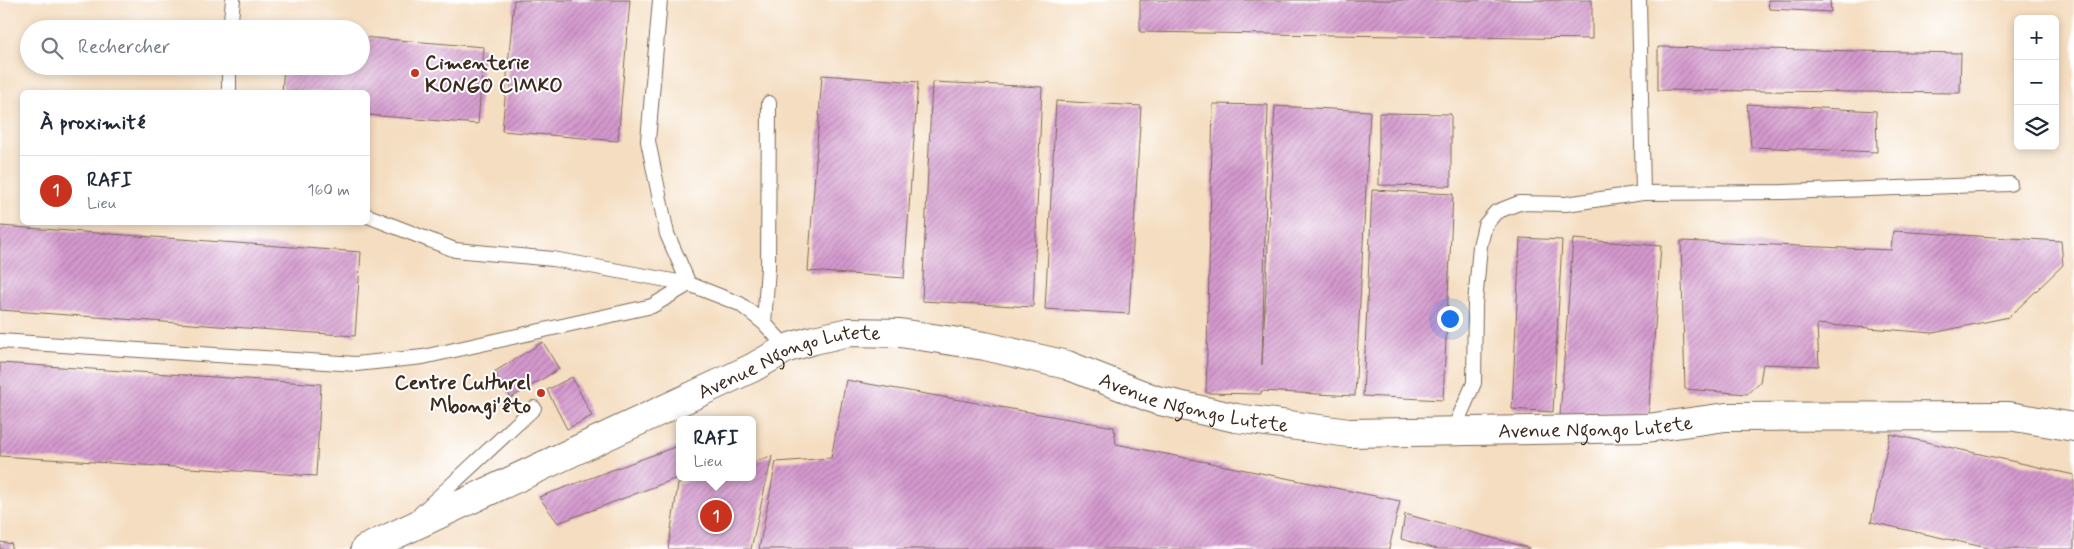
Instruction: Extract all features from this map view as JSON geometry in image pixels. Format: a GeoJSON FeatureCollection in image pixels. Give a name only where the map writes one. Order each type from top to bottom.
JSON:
{"type":"FeatureCollection","features":[{"type":"Feature","properties":{"kind":"street","name":"Avenue Ngongo Lutete"},"geometry":{"type":"LineString","coordinates":[[366,549],[752,368],[787,348],[849,332],[900,333],[985,346],[1067,365],[1156,400],[1236,418],[1349,433],[1647,428],[1726,417],[2008,416],[2074,427]]}},
{"type":"Feature","properties":{"kind":"lane"},"geometry":{"type":"LineString","coordinates":[[231,20],[233,0]]}},
{"type":"Feature","properties":{"kind":"lane"},"geometry":{"type":"LineString","coordinates":[[660,0],[648,141],[667,234],[689,284]]}},
{"type":"Feature","properties":{"kind":"lane"},"geometry":{"type":"LineString","coordinates":[[1638,0],[1643,193]]}},
{"type":"Feature","properties":{"kind":"lane"},"geometry":{"type":"LineString","coordinates":[[229,75],[229,90]]}},
{"type":"Feature","properties":{"kind":"lane"},"geometry":{"type":"LineString","coordinates":[[764,323],[768,268],[769,103]]}},
{"type":"Feature","properties":{"kind":"lane"},"geometry":{"type":"LineString","coordinates":[[1454,431],[1474,383],[1475,304],[1480,246],[1485,225],[1496,212],[1519,203],[1566,204],[1643,193],[1784,192],[2010,184]]}},
{"type":"Feature","properties":{"kind":"lane"},"geometry":{"type":"LineString","coordinates":[[370,217],[455,250],[553,259],[689,284],[740,304],[764,323],[787,348]]}},
{"type":"Feature","properties":{"kind":"lane"},"geometry":{"type":"LineString","coordinates":[[0,341],[356,364],[423,357],[652,306],[689,284]]}},
{"type":"Feature","properties":{"kind":"lane"},"geometry":{"type":"LineString","coordinates":[[397,535],[534,408]]}},
{"type":"Feature","properties":{"kind":"building"},"geometry":{"type":"Polygon","coordinates":[[[514,0],[630,0],[618,141],[502,131],[514,0]]]}},
{"type":"Feature","properties":{"kind":"building"},"geometry":{"type":"Polygon","coordinates":[[[1140,0],[1592,0],[1592,39],[1140,32],[1140,0]]]}},
{"type":"Feature","properties":{"kind":"building"},"geometry":{"type":"Polygon","coordinates":[[[1768,0],[1830,0],[1831,12],[1769,9],[1768,0]]]}},
{"type":"Feature","properties":{"kind":"building"},"geometry":{"type":"Polygon","coordinates":[[[370,38],[484,47],[478,124],[370,115],[370,90],[282,90],[283,75],[370,75],[370,38]]]}},
{"type":"Feature","properties":{"kind":"building"},"geometry":{"type":"Polygon","coordinates":[[[1658,47],[1961,53],[1960,93],[1658,90],[1658,47]]]}},
{"type":"Feature","properties":{"kind":"building"},"geometry":{"type":"Polygon","coordinates":[[[822,75],[918,82],[904,278],[808,271],[822,75]]]}},
{"type":"Feature","properties":{"kind":"building"},"geometry":{"type":"Polygon","coordinates":[[[932,82],[1042,87],[1033,307],[922,301],[932,82]]]}},
{"type":"Feature","properties":{"kind":"building"},"geometry":{"type":"Polygon","coordinates":[[[1056,101],[1141,106],[1129,314],[1045,309],[1056,101]]]}},
{"type":"Feature","properties":{"kind":"building"},"geometry":{"type":"Polygon","coordinates":[[[1213,104],[1268,105],[1262,365],[1275,106],[1370,111],[1355,396],[1261,391],[1261,394],[1206,393],[1213,104]]]}},
{"type":"Feature","properties":{"kind":"building"},"geometry":{"type":"Polygon","coordinates":[[[1747,104],[1876,111],[1877,152],[1751,147],[1747,104]]]}},
{"type":"Feature","properties":{"kind":"building"},"geometry":{"type":"Polygon","coordinates":[[[1379,113],[1451,114],[1451,186],[1379,185],[1379,113]]]}},
{"type":"Feature","properties":{"kind":"building"},"geometry":{"type":"Polygon","coordinates":[[[1372,190],[1453,194],[1443,400],[1363,396],[1372,190]]]}},
{"type":"Feature","properties":{"kind":"building"},"geometry":{"type":"Polygon","coordinates":[[[0,226],[361,252],[355,336],[0,310],[0,226]]]}},
{"type":"Feature","properties":{"kind":"building"},"geometry":{"type":"Polygon","coordinates":[[[1893,231],[2061,241],[2063,265],[2009,317],[1933,333],[1817,324],[1819,366],[1763,364],[1760,382],[1747,394],[1685,389],[1681,241],[1891,250],[1893,231]]]}},
{"type":"Feature","properties":{"kind":"building"},"geometry":{"type":"Polygon","coordinates":[[[1520,238],[1562,240],[1553,412],[1512,409],[1520,238]]]}},
{"type":"Feature","properties":{"kind":"building"},"geometry":{"type":"Polygon","coordinates":[[[1573,239],[1661,246],[1648,421],[1560,415],[1573,239]]]}},
{"type":"Feature","properties":{"kind":"building"},"geometry":{"type":"Polygon","coordinates":[[[543,342],[559,369],[511,398],[494,372],[543,342]]]}},
{"type":"Feature","properties":{"kind":"building"},"geometry":{"type":"Polygon","coordinates":[[[0,363],[321,384],[316,476],[0,456],[0,363]]]}},
{"type":"Feature","properties":{"kind":"building"},"geometry":{"type":"Polygon","coordinates":[[[572,377],[592,416],[567,429],[547,390],[572,377]]]}},
{"type":"Feature","properties":{"kind":"building"},"geometry":{"type":"Polygon","coordinates":[[[846,380],[1114,427],[1116,444],[1400,501],[1389,549],[759,549],[776,462],[831,458],[846,380]]]}},
{"type":"Feature","properties":{"kind":"building"},"geometry":{"type":"Polygon","coordinates":[[[1890,434],[2074,475],[2074,549],[1992,549],[1871,522],[1890,434]]]}},
{"type":"Feature","properties":{"kind":"building"},"geometry":{"type":"Polygon","coordinates":[[[676,446],[676,479],[558,523],[539,497],[676,446]]]}},
{"type":"Feature","properties":{"kind":"building"},"geometry":{"type":"Polygon","coordinates":[[[772,456],[751,549],[668,549],[678,484],[687,481],[756,481],[756,461],[772,456]]]}},
{"type":"Feature","properties":{"kind":"building"},"geometry":{"type":"Polygon","coordinates":[[[1405,514],[1529,549],[1437,549],[1401,539],[1405,514]]]}},
{"type":"Feature","properties":{"kind":"building"},"geometry":{"type":"Polygon","coordinates":[[[0,542],[12,544],[11,549],[0,549],[0,542]]]}},
{"type":"Feature","properties":{"kind":"place","name":"Cimenterie KONGO CIMKO"},"geometry":{"type":"Point","coordinates":[415,73]}},
{"type":"Feature","properties":{"kind":"place","name":"Centre Culturel Mbongi'êto"},"geometry":{"type":"Point","coordinates":[541,393]}},
{"type":"Feature","properties":{"kind":"place","name":"RAFI"},"geometry":{"type":"Point","coordinates":[716,516]}}]}
